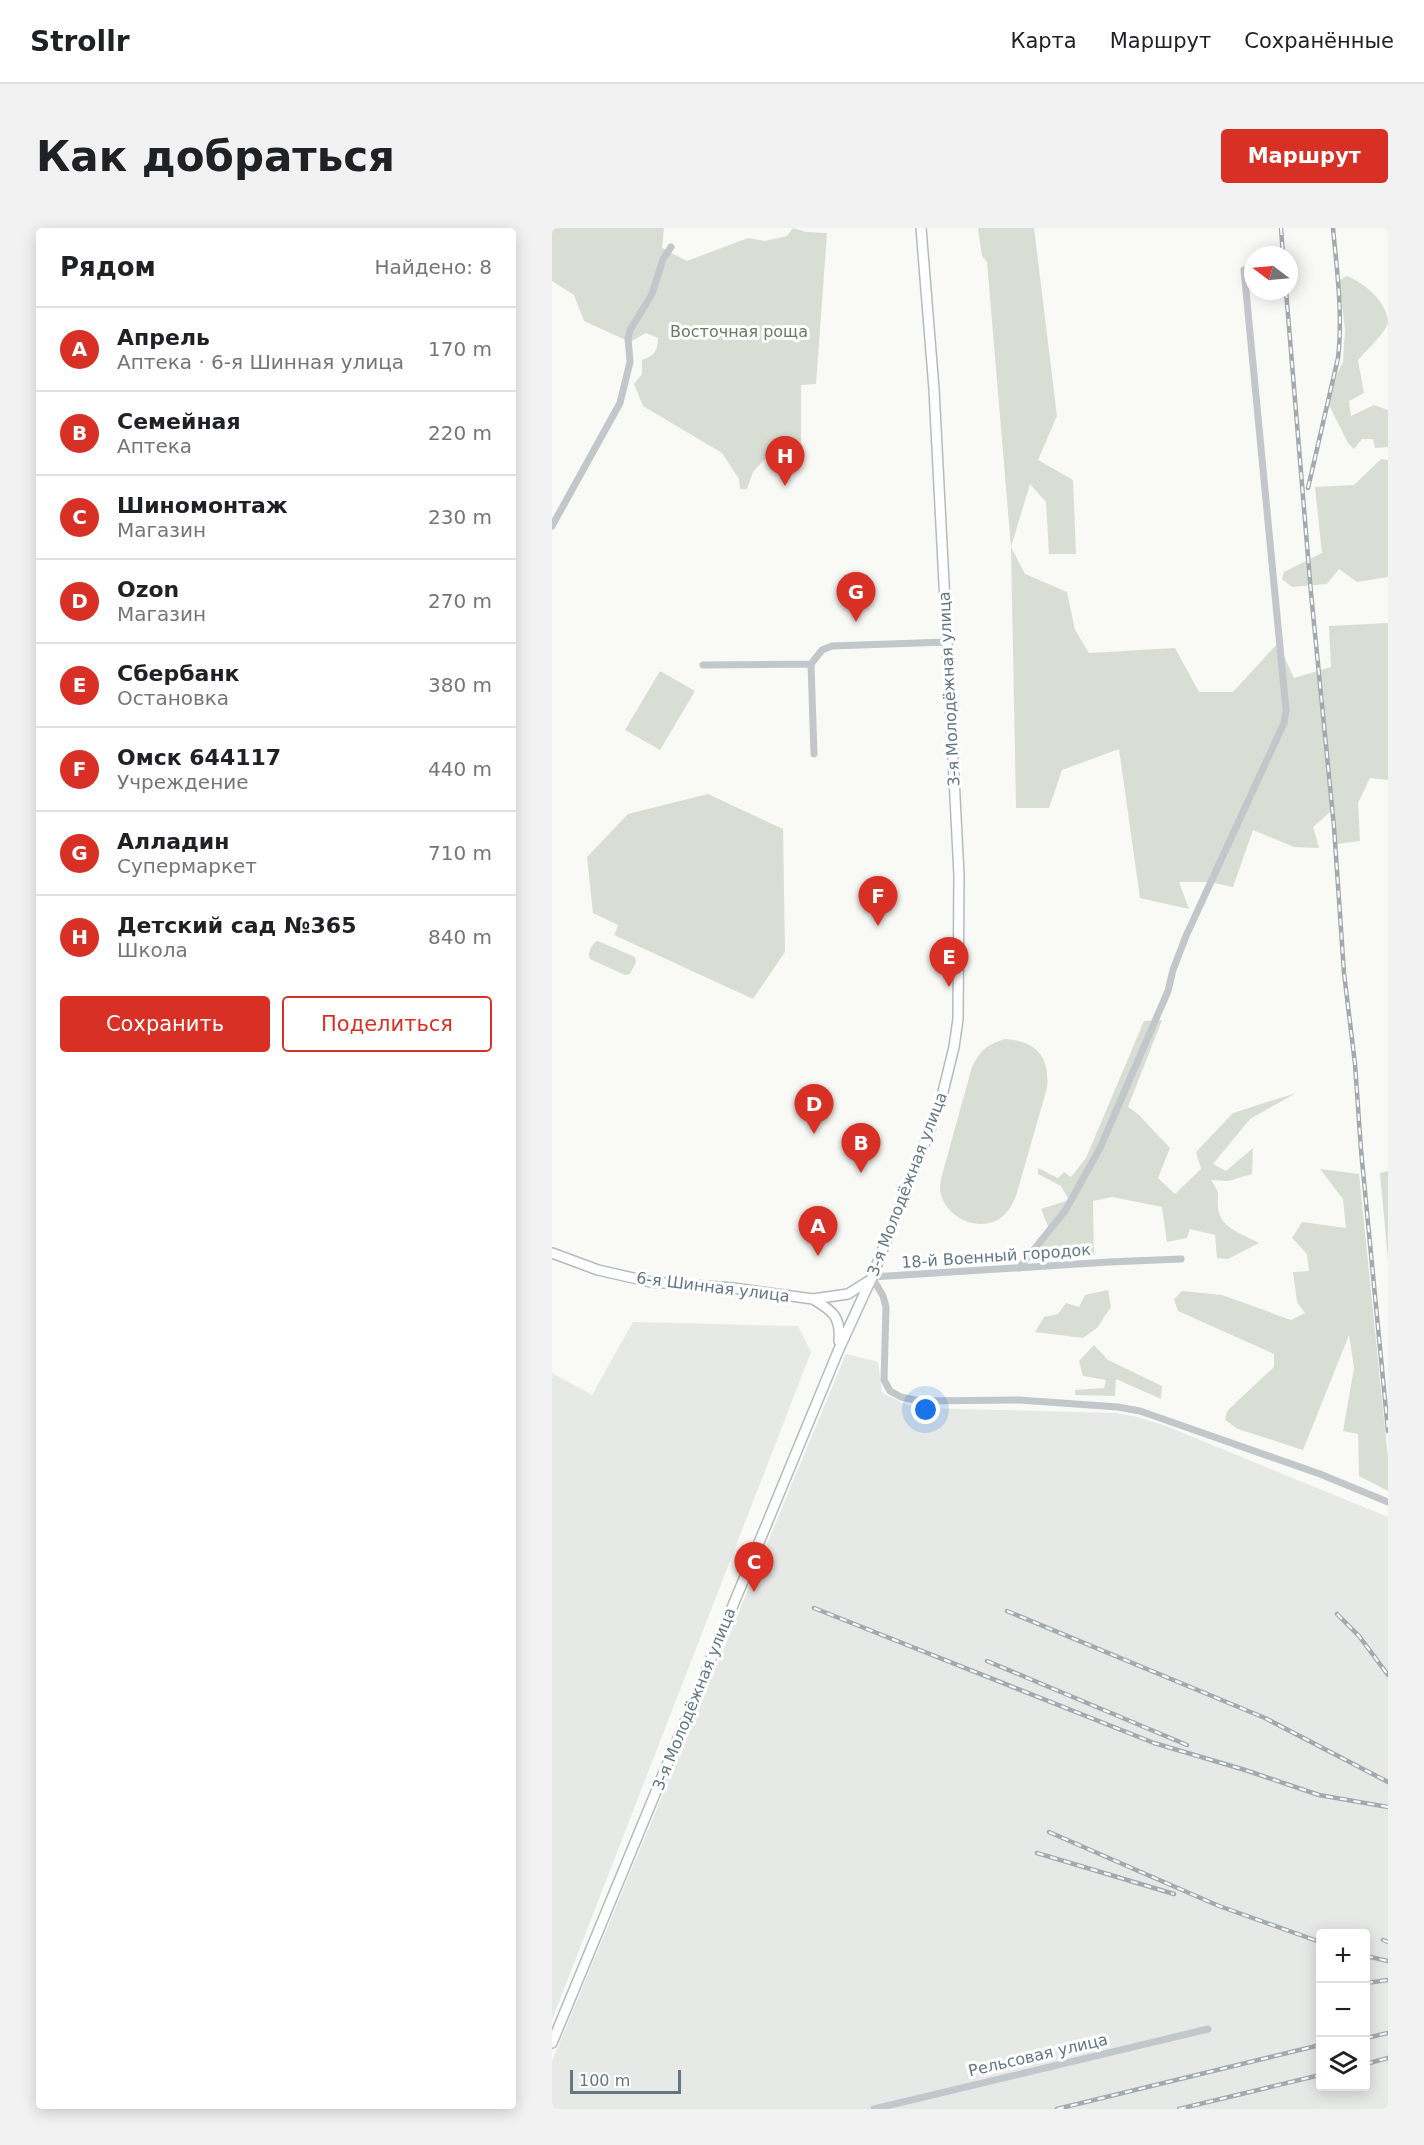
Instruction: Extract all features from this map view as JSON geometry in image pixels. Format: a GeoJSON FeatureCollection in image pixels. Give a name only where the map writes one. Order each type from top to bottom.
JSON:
{"type":"FeatureCollection","features":[{"type":"Feature","properties":{"kind":"main road","name":"3-я Молодёжная улица"},"geometry":{"type":"LineString","coordinates":[[552,2043],[839,1349],[872,1277],[940,1104],[954,1047],[958,1019],[959,875],[931,336],[921,228]]}},
{"type":"Feature","properties":{"kind":"main road","name":"6-я Шинная улица"},"geometry":{"type":"LineString","coordinates":[[552,1253],[598,1270],[651,1282],[733,1288],[813,1299],[848,1294],[872,1277]]}},
{"type":"Feature","properties":{"kind":"main road"},"geometry":{"type":"LineString","coordinates":[[813,1299],[835,1315],[840,1329],[839,1349]]}},
{"type":"Feature","properties":{"kind":"street"},"geometry":{"type":"LineString","coordinates":[[552,526],[620,403],[630,362],[628,338],[630,330],[651,294],[663,259],[671,247]]}},
{"type":"Feature","properties":{"kind":"street"},"geometry":{"type":"LineString","coordinates":[[1019,1268],[1065,1210],[1100,1148],[1168,991],[1186,936],[1284,723],[1286,710],[1247,300]]}},
{"type":"Feature","properties":{"kind":"street"},"geometry":{"type":"LineString","coordinates":[[814,754],[811,664],[822,650],[832,646],[947,642]]}},
{"type":"Feature","properties":{"kind":"street"},"geometry":{"type":"LineString","coordinates":[[703,665],[811,664]]}},
{"type":"Feature","properties":{"kind":"street","name":"18-й Военный городок"},"geometry":{"type":"LineString","coordinates":[[872,1277],[1109,1262],[1181,1260]]}},
{"type":"Feature","properties":{"kind":"street"},"geometry":{"type":"LineString","coordinates":[[872,1277],[883,1296],[886,1307],[884,1380],[890,1391],[901,1397],[919,1401],[1019,1400],[1118,1407],[1140,1411],[1320,1474],[1388,1502]]}},
{"type":"Feature","properties":{"kind":"street","name":"Рельсовая улица"},"geometry":{"type":"LineString","coordinates":[[874,2109],[1208,2029]]}},
{"type":"Feature","properties":{"kind":"shaded area"},"geometry":{"type":"Polygon","coordinates":[[[633,1322],[798,1326],[811,1352],[552,2020],[552,1373],[592,1395],[633,1322]]]}},
{"type":"Feature","properties":{"kind":"shaded area"},"geometry":{"type":"Polygon","coordinates":[[[846,1354],[878,1362],[882,1393],[907,1405],[925,1408],[1116,1413],[1137,1417],[1166,1426],[1388,1517],[1388,2109],[552,2109],[552,2061],[846,1354]]]}},
{"type":"Feature","properties":{"kind":"green space","name":"Восточная роща"},"geometry":{"type":"Polygon","coordinates":[[[552,228],[664,228],[662,248],[687,261],[748,238],[765,241],[787,236],[793,228],[806,232],[827,233],[816,384],[801,385],[801,449],[772,451],[753,472],[747,489],[740,489],[739,479],[722,453],[643,406],[634,384],[642,374],[642,360],[650,357],[654,352],[658,338],[646,333],[630,342],[584,321],[574,295],[552,281],[552,228]]]}},
{"type":"Feature","properties":{"kind":"green space"},"geometry":{"type":"Polygon","coordinates":[[[978,228],[1034,228],[1057,416],[1038,460],[1073,480],[1076,554],[1049,554],[1046,502],[1030,484],[1011,547],[987,262],[982,256],[978,228]]]}},
{"type":"Feature","properties":{"kind":"green space"},"geometry":{"type":"Polygon","coordinates":[[[1347,276],[1374,294],[1387,315],[1386,327],[1358,360],[1364,393],[1349,401],[1351,416],[1374,405],[1388,410],[1388,447],[1375,448],[1373,439],[1362,439],[1354,449],[1348,443],[1329,405],[1335,378],[1343,362],[1345,330],[1339,280],[1347,276]]]}},
{"type":"Feature","properties":{"kind":"green space"},"geometry":{"type":"Polygon","coordinates":[[[1381,459],[1388,460],[1388,577],[1357,582],[1339,569],[1327,584],[1292,587],[1282,579],[1284,572],[1322,553],[1315,487],[1354,485],[1381,459]]]}},
{"type":"Feature","properties":{"kind":"green space"},"geometry":{"type":"Polygon","coordinates":[[[1011,547],[1025,574],[1067,592],[1075,630],[1089,653],[1175,648],[1199,692],[1233,692],[1278,643],[1294,678],[1331,667],[1329,626],[1388,623],[1388,780],[1370,778],[1358,803],[1360,841],[1337,844],[1335,817],[1330,812],[1313,827],[1319,848],[1294,847],[1253,830],[1233,887],[1209,882],[1179,882],[1189,909],[1140,898],[1119,749],[1062,770],[1049,808],[1016,808],[1011,547]]]}},
{"type":"Feature","properties":{"kind":"green space"},"geometry":{"type":"Polygon","coordinates":[[[660,671],[695,691],[660,750],[625,730],[660,671]]]}},
{"type":"Feature","properties":{"kind":"green space"},"geometry":{"type":"Polygon","coordinates":[[[708,794],[783,829],[785,952],[753,999],[614,935],[618,925],[593,913],[587,857],[628,814],[708,794]]]}},
{"type":"Feature","properties":{"kind":"green space"},"geometry":{"type":"Polygon","coordinates":[[[598,941],[635,957],[636,962],[630,974],[625,975],[590,959],[591,948],[598,941]]]}},
{"type":"Feature","properties":{"kind":"green space"},"geometry":{"type":"Polygon","coordinates":[[[1162,1020],[1128,1107],[1138,1114],[1170,1148],[1158,1178],[1175,1194],[1201,1169],[1196,1152],[1233,1113],[1296,1093],[1250,1119],[1213,1164],[1226,1171],[1253,1148],[1252,1174],[1228,1181],[1211,1180],[1217,1191],[1219,1214],[1223,1220],[1233,1230],[1259,1243],[1228,1259],[1217,1258],[1215,1235],[1190,1229],[1187,1238],[1167,1242],[1162,1207],[1112,1197],[1093,1201],[1094,1255],[1064,1260],[1050,1246],[1044,1261],[1023,1255],[1050,1231],[1041,1209],[1069,1200],[1061,1186],[1038,1174],[1038,1168],[1058,1178],[1064,1172],[1071,1177],[1086,1158],[1144,1021],[1162,1020]]]}},
{"type":"Feature","properties":{"kind":"green space"},"geometry":{"type":"Polygon","coordinates":[[[1005,1039],[1025,1043],[1039,1053],[1046,1068],[1047,1088],[1016,1196],[1011,1206],[999,1219],[990,1223],[971,1223],[954,1214],[947,1207],[942,1199],[941,1180],[972,1067],[985,1048],[1005,1039]]]}},
{"type":"Feature","properties":{"kind":"green space"},"geometry":{"type":"Polygon","coordinates":[[[1320,1169],[1359,1174],[1388,1458],[1388,1491],[1359,1476],[1358,1434],[1343,1431],[1354,1368],[1349,1335],[1303,1450],[1238,1429],[1225,1420],[1227,1411],[1274,1367],[1274,1354],[1178,1311],[1174,1299],[1182,1291],[1222,1295],[1291,1320],[1305,1313],[1297,1302],[1293,1272],[1309,1271],[1307,1254],[1292,1238],[1302,1222],[1346,1228],[1343,1199],[1320,1169]]]}},
{"type":"Feature","properties":{"kind":"green space"},"geometry":{"type":"Polygon","coordinates":[[[1388,1171],[1388,1260],[1380,1173],[1388,1171]]]}},
{"type":"Feature","properties":{"kind":"green space"},"geometry":{"type":"Polygon","coordinates":[[[1108,1290],[1111,1307],[1097,1328],[1083,1338],[1035,1332],[1044,1317],[1058,1314],[1066,1303],[1079,1307],[1085,1295],[1108,1290]]]}},
{"type":"Feature","properties":{"kind":"green space"},"geometry":{"type":"Polygon","coordinates":[[[1094,1345],[1108,1360],[1162,1386],[1161,1399],[1116,1379],[1115,1396],[1075,1395],[1075,1390],[1104,1388],[1106,1380],[1083,1376],[1079,1361],[1094,1345]]]}},
{"type":"Feature","properties":{"kind":"railway"},"geometry":{"type":"LineString","coordinates":[[1281,228],[1282,246]]}},
{"type":"Feature","properties":{"kind":"railway"},"geometry":{"type":"LineString","coordinates":[[1308,488],[1338,358],[1340,309],[1333,228]]}},
{"type":"Feature","properties":{"kind":"railway"},"geometry":{"type":"LineString","coordinates":[[1287,300],[1311,593],[1334,827],[1344,973],[1355,1064],[1388,1431]]}},
{"type":"Feature","properties":{"kind":"railway"},"geometry":{"type":"LineString","coordinates":[[814,1608],[1154,1743],[1319,1795],[1388,1807]]}},
{"type":"Feature","properties":{"kind":"railway"},"geometry":{"type":"LineString","coordinates":[[1007,1611],[1265,1718],[1388,1782]]}},
{"type":"Feature","properties":{"kind":"railway"},"geometry":{"type":"LineString","coordinates":[[1337,1614],[1359,1636],[1388,1675]]}},
{"type":"Feature","properties":{"kind":"railway"},"geometry":{"type":"LineString","coordinates":[[987,1661],[1187,1745]]}},
{"type":"Feature","properties":{"kind":"railway"},"geometry":{"type":"LineString","coordinates":[[1049,1832],[1219,1906],[1316,1941]]}},
{"type":"Feature","properties":{"kind":"railway"},"geometry":{"type":"LineString","coordinates":[[1037,1853],[1174,1894]]}},
{"type":"Feature","properties":{"kind":"railway"},"geometry":{"type":"LineString","coordinates":[[1383,1940],[1388,1942]]}},
{"type":"Feature","properties":{"kind":"railway"},"geometry":{"type":"LineString","coordinates":[[1370,1957],[1388,1961]]}},
{"type":"Feature","properties":{"kind":"railway"},"geometry":{"type":"LineString","coordinates":[[1370,1982],[1388,1980]]}},
{"type":"Feature","properties":{"kind":"railway"},"geometry":{"type":"LineString","coordinates":[[1370,2037],[1388,2033]]}},
{"type":"Feature","properties":{"kind":"railway"},"geometry":{"type":"LineString","coordinates":[[1057,2109],[1316,2046]]}},
{"type":"Feature","properties":{"kind":"railway"},"geometry":{"type":"LineString","coordinates":[[1370,2063],[1388,2058]]}},
{"type":"Feature","properties":{"kind":"railway"},"geometry":{"type":"LineString","coordinates":[[1179,2109],[1316,2076]]}},
{"type":"Feature","properties":{"kind":"place","name":"Детский сад №365"},"geometry":{"type":"Point","coordinates":[785,486]}},
{"type":"Feature","properties":{"kind":"place","name":"Алладин"},"geometry":{"type":"Point","coordinates":[856,622]}},
{"type":"Feature","properties":{"kind":"place","name":"Омск 644117"},"geometry":{"type":"Point","coordinates":[878,926]}},
{"type":"Feature","properties":{"kind":"place","name":"Сбербанк"},"geometry":{"type":"Point","coordinates":[949,987]}},
{"type":"Feature","properties":{"kind":"place","name":"Ozon"},"geometry":{"type":"Point","coordinates":[814,1134]}},
{"type":"Feature","properties":{"kind":"place","name":"Семейная"},"geometry":{"type":"Point","coordinates":[861,1173]}},
{"type":"Feature","properties":{"kind":"place","name":"Апрель"},"geometry":{"type":"Point","coordinates":[818,1256]}},
{"type":"Feature","properties":{"kind":"place","name":"Шиномонтаж"},"geometry":{"type":"Point","coordinates":[754,1592]}}]}
